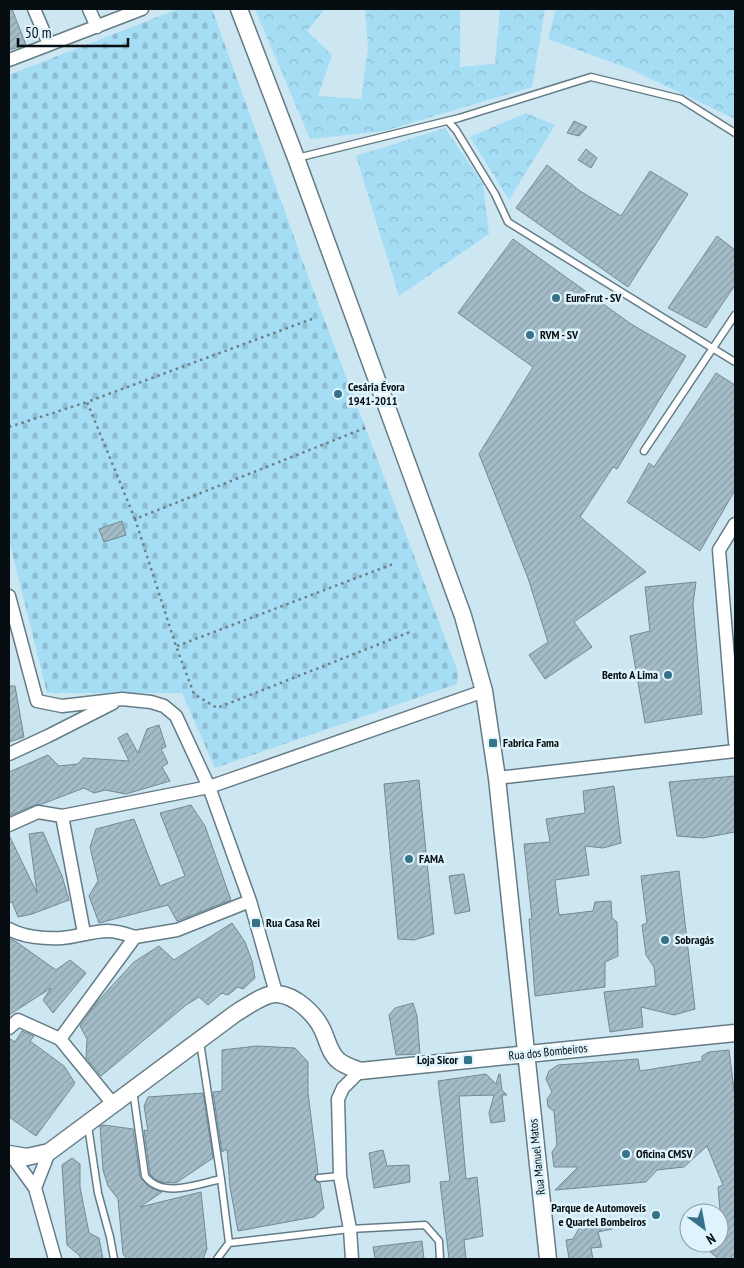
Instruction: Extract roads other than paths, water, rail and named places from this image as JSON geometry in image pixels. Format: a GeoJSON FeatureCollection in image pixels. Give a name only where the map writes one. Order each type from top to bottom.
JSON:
{"type":"FeatureCollection","features":[{"type":"Feature","properties":{"kind":"main road","name":"Rua Manuel Matos"},"geometry":{"type":"LineString","coordinates":[[239,9],[296,158],[463,616],[484,691],[498,778],[548,1259]]}},
{"type":"Feature","properties":{"kind":"main road"},"geometry":{"type":"LineString","coordinates":[[10,1154],[27,1157],[49,1152],[258,999],[276,994],[293,999],[309,1011],[323,1029],[332,1052],[340,1062],[360,1071]]}},
{"type":"Feature","properties":{"kind":"main road","name":"Rua dos Bombeiros"},"geometry":{"type":"LineString","coordinates":[[360,1071],[735,1033]]}},
{"type":"Feature","properties":{"kind":"street"},"geometry":{"type":"LineString","coordinates":[[34,9],[48,44]]}},
{"type":"Feature","properties":{"kind":"street"},"geometry":{"type":"LineString","coordinates":[[90,9],[97,27]]}},
{"type":"Feature","properties":{"kind":"street"},"geometry":{"type":"LineString","coordinates":[[9,60],[142,9]]}},
{"type":"Feature","properties":{"kind":"street"},"geometry":{"type":"LineString","coordinates":[[735,524],[719,550],[735,742]]}},
{"type":"Feature","properties":{"kind":"street"},"geometry":{"type":"LineString","coordinates":[[9,596],[37,701],[62,706],[122,699],[151,702],[164,706],[176,716],[209,787],[250,901],[276,994]]}},
{"type":"Feature","properties":{"kind":"street"},"geometry":{"type":"LineString","coordinates":[[9,825],[38,812],[62,816],[209,787],[484,691]]}},
{"type":"Feature","properties":{"kind":"street"},"geometry":{"type":"LineString","coordinates":[[9,754],[122,699]]}},
{"type":"Feature","properties":{"kind":"street"},"geometry":{"type":"LineString","coordinates":[[498,778],[735,750]]}},
{"type":"Feature","properties":{"kind":"street"},"geometry":{"type":"LineString","coordinates":[[62,816],[84,933]]}},
{"type":"Feature","properties":{"kind":"street"},"geometry":{"type":"LineString","coordinates":[[9,929],[18,934],[63,938],[110,930],[135,937],[177,930],[250,901]]}},
{"type":"Feature","properties":{"kind":"street"},"geometry":{"type":"LineString","coordinates":[[60,1039],[135,937]]}},
{"type":"Feature","properties":{"kind":"street"},"geometry":{"type":"LineString","coordinates":[[9,1028],[18,1020],[60,1039],[113,1104]]}},
{"type":"Feature","properties":{"kind":"street"},"geometry":{"type":"LineString","coordinates":[[352,1259],[350,1228],[340,1176],[338,1099],[343,1088],[360,1071]]}},
{"type":"Feature","properties":{"kind":"street"},"geometry":{"type":"LineString","coordinates":[[35,1188],[49,1152]]}},
{"type":"Feature","properties":{"kind":"street"},"geometry":{"type":"LineString","coordinates":[[10,1154],[35,1188],[54,1259]]}},
{"type":"Feature","properties":{"kind":"lane"},"geometry":{"type":"LineString","coordinates":[[296,158],[448,121],[591,77],[681,99],[735,133]]}},
{"type":"Feature","properties":{"kind":"lane"},"geometry":{"type":"LineString","coordinates":[[448,121],[456,130],[495,194],[508,222],[735,362]]}},
{"type":"Feature","properties":{"kind":"lane"},"geometry":{"type":"LineString","coordinates":[[644,451],[735,315]]}},
{"type":"Feature","properties":{"kind":"lane"},"geometry":{"type":"LineString","coordinates":[[200,1041],[221,1179],[226,1187],[229,1243],[217,1259]]}},
{"type":"Feature","properties":{"kind":"lane"},"geometry":{"type":"LineString","coordinates":[[133,1089],[144,1176],[150,1183],[174,1189],[221,1179]]}},
{"type":"Feature","properties":{"kind":"lane"},"geometry":{"type":"LineString","coordinates":[[87,1124],[98,1193],[114,1259]]}},
{"type":"Feature","properties":{"kind":"lane"},"geometry":{"type":"LineString","coordinates":[[319,1178],[340,1176]]}},
{"type":"Feature","properties":{"kind":"lane"},"geometry":{"type":"LineString","coordinates":[[229,1243],[350,1228],[425,1225],[439,1241],[440,1259]]}},
{"type":"Feature","properties":{"kind":"place","name":"EuroFrut - SV"},"geometry":{"type":"Point","coordinates":[556,298]}},
{"type":"Feature","properties":{"kind":"place","name":"RVM - SV"},"geometry":{"type":"Point","coordinates":[530,335]}},
{"type":"Feature","properties":{"kind":"place","name":"Cesária Évora 1941-2011"},"geometry":{"type":"Point","coordinates":[338,394]}},
{"type":"Feature","properties":{"kind":"place","name":"Bento A Lima"},"geometry":{"type":"Point","coordinates":[668,675]}},
{"type":"Feature","properties":{"kind":"place","name":"Fabrica Fama"},"geometry":{"type":"Point","coordinates":[493,743]}},
{"type":"Feature","properties":{"kind":"place","name":"FAMA"},"geometry":{"type":"Point","coordinates":[409,859]}},
{"type":"Feature","properties":{"kind":"place","name":"Rua Casa Rei"},"geometry":{"type":"Point","coordinates":[256,923]}},
{"type":"Feature","properties":{"kind":"place","name":"Sobragás"},"geometry":{"type":"Point","coordinates":[665,940]}},
{"type":"Feature","properties":{"kind":"place","name":"Loja Sicor"},"geometry":{"type":"Point","coordinates":[468,1060]}},
{"type":"Feature","properties":{"kind":"place","name":"Oficina CMSV"},"geometry":{"type":"Point","coordinates":[626,1154]}},
{"type":"Feature","properties":{"kind":"place","name":"Parque de Automoveis e Quartel Bombeiros"},"geometry":{"type":"Point","coordinates":[656,1215]}}]}
